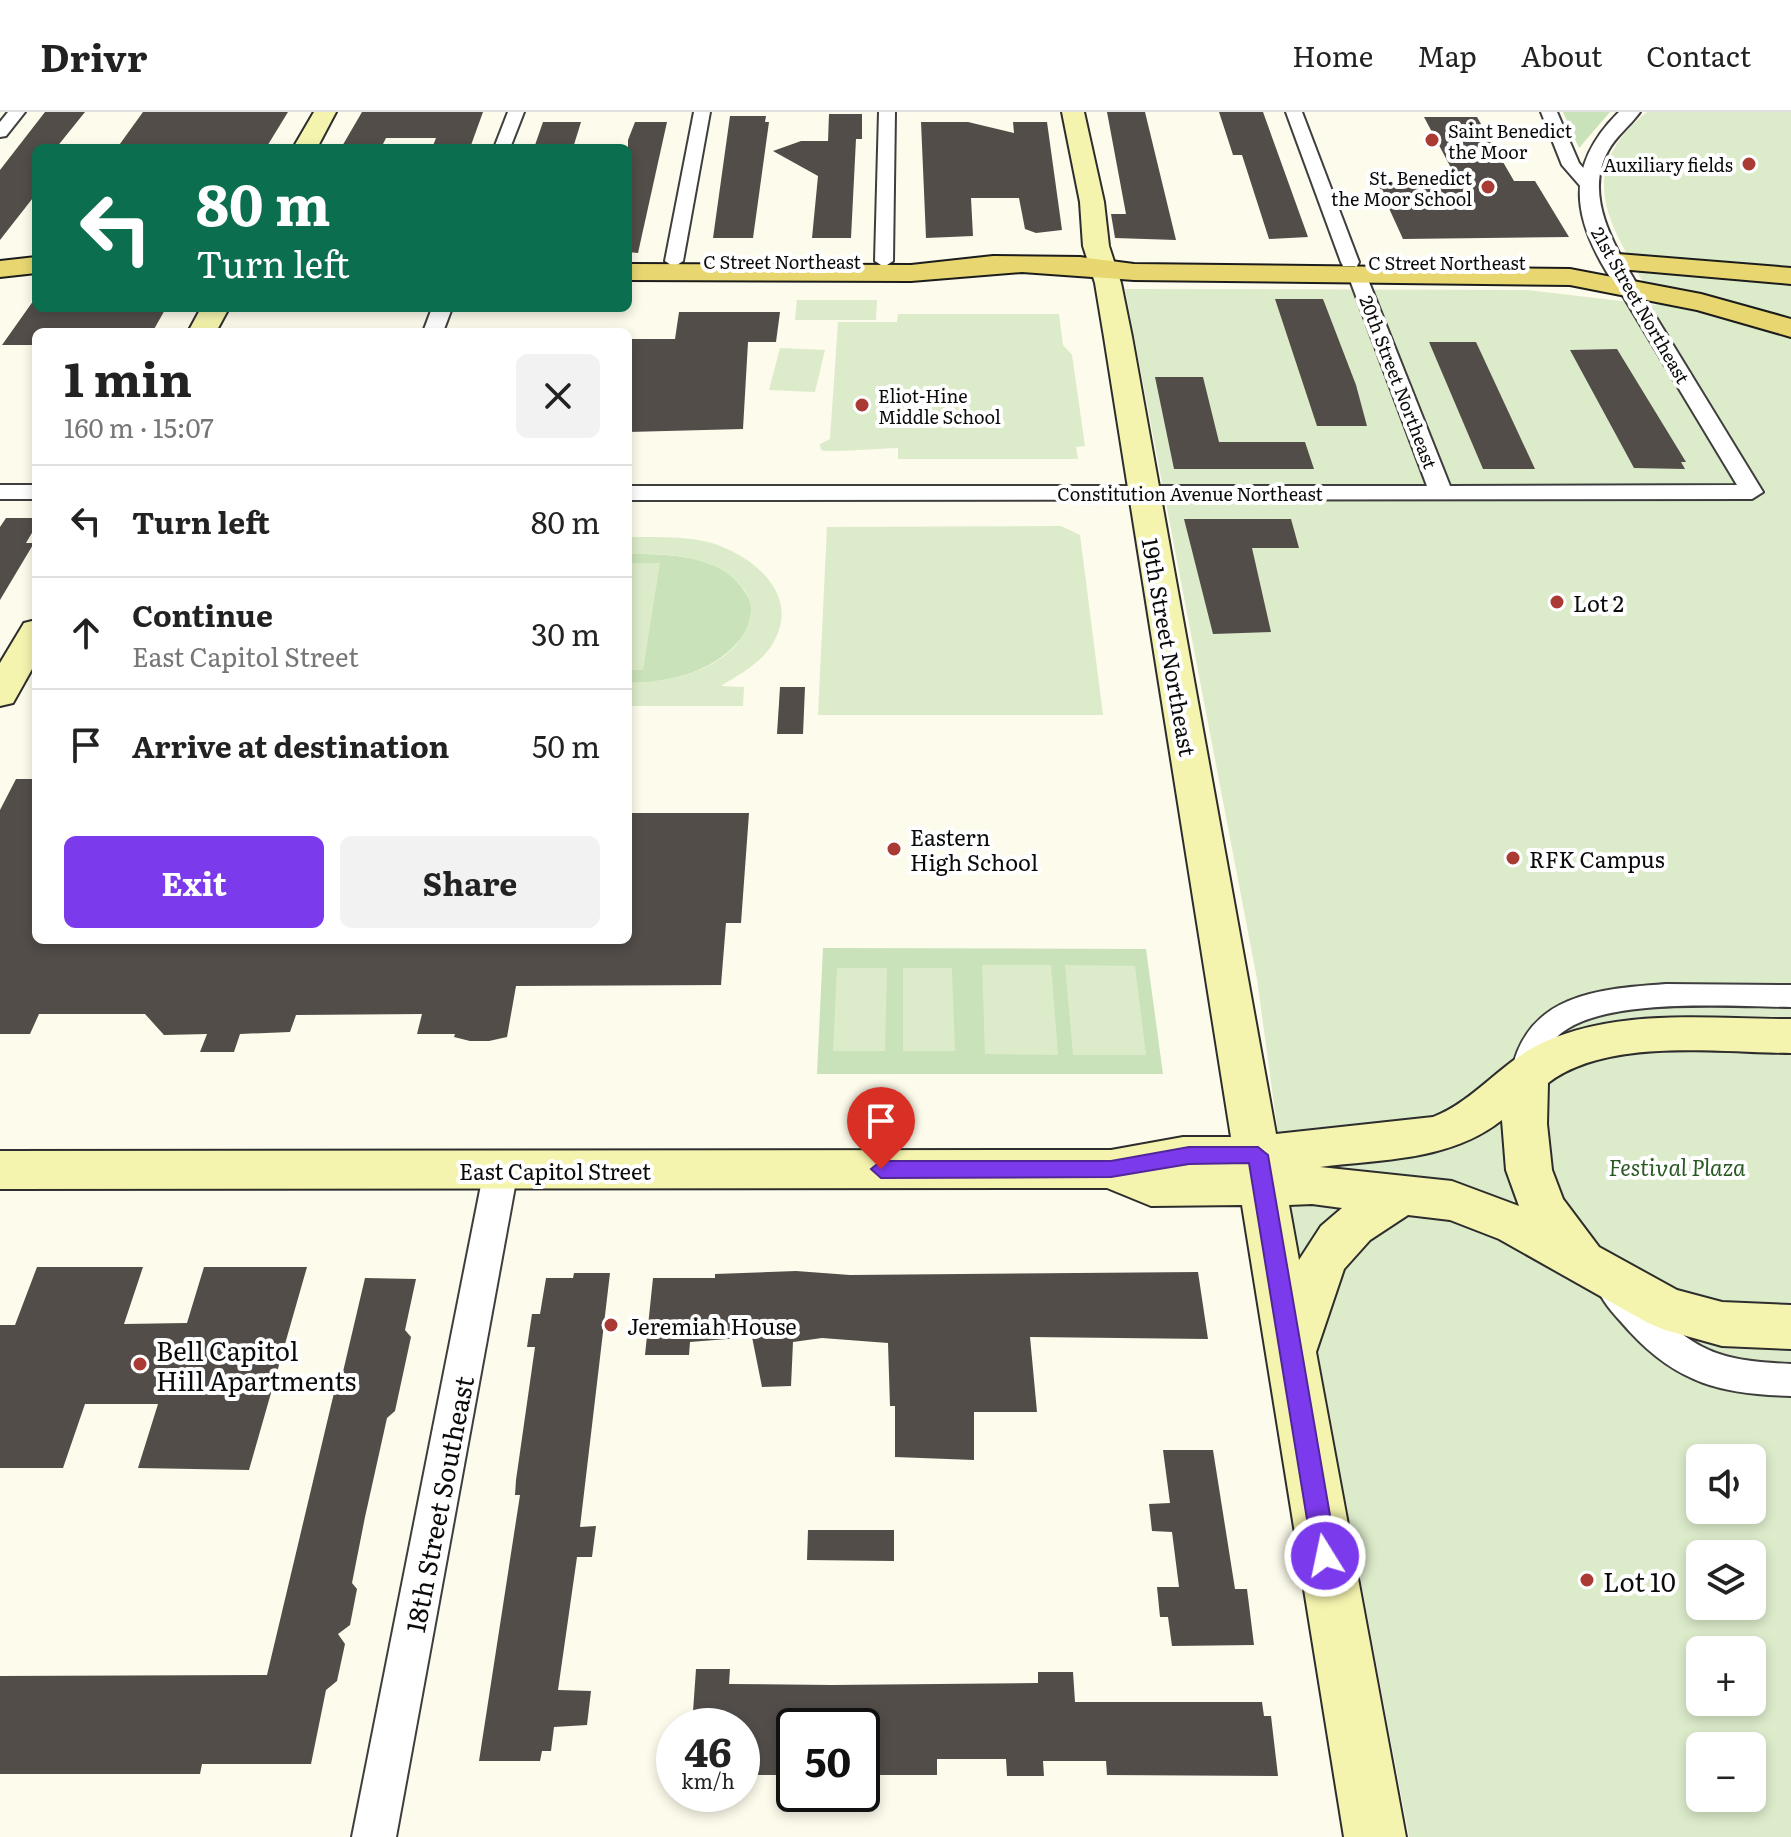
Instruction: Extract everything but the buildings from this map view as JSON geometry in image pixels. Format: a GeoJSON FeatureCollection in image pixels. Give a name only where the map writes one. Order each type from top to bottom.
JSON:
{"type":"FeatureCollection","features":[{"type":"Feature","properties":{"kind":"main road"},"geometry":{"type":"LineString","coordinates":[[307,144],[325,112]]}},
{"type":"Feature","properties":{"kind":"main road","name":"19th Street Northeast"},"geometry":{"type":"LineString","coordinates":[[1073,112],[1118,337],[1142,493],[1375,1837]]}},
{"type":"Feature","properties":{"kind":"main road","name":"C Street Northeast"},"geometry":{"type":"LineString","coordinates":[[632,261],[927,261],[935,267]]}},
{"type":"Feature","properties":{"kind":"main road","name":"C Street Northeast"},"geometry":{"type":"LineString","coordinates":[[632,272],[911,273],[935,267],[1102,266],[1134,272],[1353,267],[1549,275],[1791,276]]}},
{"type":"Feature","properties":{"kind":"main road"},"geometry":{"type":"LineString","coordinates":[[0,267],[32,270]]}},
{"type":"Feature","properties":{"kind":"main road"},"geometry":{"type":"LineString","coordinates":[[0,279],[32,271]]}},
{"type":"Feature","properties":{"kind":"main road"},"geometry":{"type":"LineString","coordinates":[[1620,274],[1791,328]]}},
{"type":"Feature","properties":{"kind":"main road"},"geometry":{"type":"LineString","coordinates":[[0,695],[32,637]]}},
{"type":"Feature","properties":{"kind":"main road"},"geometry":{"type":"LineString","coordinates":[[1260,1170],[1435,1135],[1464,1124],[1527,1074],[1560,1054],[1598,1042],[1644,1036],[1791,1036]]}},
{"type":"Feature","properties":{"kind":"main road"},"geometry":{"type":"LineString","coordinates":[[1527,1074],[1523,1117],[1527,1169],[1559,1229],[1602,1274]]}},
{"type":"Feature","properties":{"kind":"main road","name":"East Capitol Street"},"geometry":{"type":"LineString","coordinates":[[0,1170],[1111,1169],[1151,1187],[1260,1170]]}},
{"type":"Feature","properties":{"kind":"main road"},"geometry":{"type":"LineString","coordinates":[[1260,1170],[1312,1185],[1452,1201],[1498,1216],[1638,1296],[1694,1318],[1722,1324],[1791,1327]]}},
{"type":"Feature","properties":{"kind":"main road"},"geometry":{"type":"LineString","coordinates":[[1291,1356],[1313,1280],[1327,1251],[1359,1220],[1402,1195]]}},
{"type":"Feature","properties":{"kind":"street"},"geometry":{"type":"LineString","coordinates":[[0,132],[17,112]]}},
{"type":"Feature","properties":{"kind":"street"},"geometry":{"type":"LineString","coordinates":[[504,144],[516,112]]}},
{"type":"Feature","properties":{"kind":"street"},"geometry":{"type":"LineString","coordinates":[[674,261],[702,112]]}},
{"type":"Feature","properties":{"kind":"street"},"geometry":{"type":"LineString","coordinates":[[884,261],[887,112]]}},
{"type":"Feature","properties":{"kind":"street","name":"20th Street Northeast"},"geometry":{"type":"LineString","coordinates":[[1294,112],[1441,492]]}},
{"type":"Feature","properties":{"kind":"street","name":"21st Street Northeast"},"geometry":{"type":"LineString","coordinates":[[1549,112],[1571,165],[1588,184],[1597,233],[1752,492]]}},
{"type":"Feature","properties":{"kind":"street"},"geometry":{"type":"LineString","coordinates":[[1588,184],[1598,147],[1630,112]]}},
{"type":"Feature","properties":{"kind":"street"},"geometry":{"type":"LineString","coordinates":[[0,492],[32,492]]}},
{"type":"Feature","properties":{"kind":"street","name":"Constitution Avenue Northeast"},"geometry":{"type":"LineString","coordinates":[[632,493],[1752,492]]}},
{"type":"Feature","properties":{"kind":"street"},"geometry":{"type":"LineString","coordinates":[[1527,1074],[1543,1032],[1564,1016],[1588,1008],[1659,996],[1791,996]]}},
{"type":"Feature","properties":{"kind":"street","name":"18th Street Southeast"},"geometry":{"type":"LineString","coordinates":[[374,1837],[501,1170]]}},
{"type":"Feature","properties":{"kind":"street"},"geometry":{"type":"LineString","coordinates":[[1602,1274],[1663,1345],[1680,1358],[1720,1375],[1791,1380]]}},
{"type":"Feature","properties":{"kind":"green space"},"geometry":{"type":"Polygon","coordinates":[[[1563,112],[1610,112],[1579,148],[1563,112]]]}},
{"type":"Feature","properties":{"kind":"green space","name":"RFK Campus"},"geometry":{"type":"Polygon","coordinates":[[[1647,112],[1791,112],[1791,1837],[1409,1837],[1283,1170],[1257,979],[1125,289],[1527,290],[1656,305],[1615,231],[1607,207],[1604,184],[1609,160],[1622,136],[1647,112]]]}},
{"type":"Feature","properties":{"kind":"green space"},"geometry":{"type":"Polygon","coordinates":[[[797,300],[877,300],[876,320],[795,320],[797,300]]]}},
{"type":"Feature","properties":{"kind":"green space"},"geometry":{"type":"Polygon","coordinates":[[[898,314],[1059,314],[1063,345],[1072,355],[1085,446],[1076,447],[1078,459],[898,459],[898,448],[821,450],[820,444],[830,439],[838,322],[897,322],[898,314]]]}},
{"type":"Feature","properties":{"kind":"green space"},"geometry":{"type":"Polygon","coordinates":[[[780,348],[825,350],[815,392],[769,390],[780,348]]]}},
{"type":"Feature","properties":{"kind":"green space"},"geometry":{"type":"Polygon","coordinates":[[[1061,526],[1080,535],[1103,715],[818,715],[827,527],[1061,526]]]}},
{"type":"Feature","properties":{"kind":"green space"},"geometry":{"type":"Polygon","coordinates":[[[632,537],[678,538],[725,548],[756,566],[777,593],[781,608],[780,625],[773,643],[757,662],[721,686],[744,687],[743,706],[632,706],[632,683],[686,675],[722,658],[746,630],[751,611],[749,598],[725,571],[686,557],[632,554],[632,537]]]}},
{"type":"Feature","properties":{"kind":"green space"},"geometry":{"type":"Polygon","coordinates":[[[632,554],[686,557],[708,563],[729,574],[746,594],[751,608],[748,626],[734,647],[707,666],[692,672],[632,683],[632,554]]]}},
{"type":"Feature","properties":{"kind":"green space"},"geometry":{"type":"Polygon","coordinates":[[[632,563],[660,563],[643,670],[632,670],[632,563]]]}},
{"type":"Feature","properties":{"kind":"green space"},"geometry":{"type":"Polygon","coordinates":[[[823,948],[1146,949],[1163,1074],[817,1074],[823,948]]]}},
{"type":"Feature","properties":{"kind":"green space"},"geometry":{"type":"Polygon","coordinates":[[[982,965],[1051,965],[1058,1055],[985,1054],[982,965]]]}},
{"type":"Feature","properties":{"kind":"green space"},"geometry":{"type":"Polygon","coordinates":[[[1065,965],[1135,966],[1146,1055],[1073,1055],[1065,965]]]}},
{"type":"Feature","properties":{"kind":"green space"},"geometry":{"type":"Polygon","coordinates":[[[837,968],[887,968],[885,1051],[833,1051],[837,968]]]}},
{"type":"Feature","properties":{"kind":"green space"},"geometry":{"type":"Polygon","coordinates":[[[903,968],[952,968],[955,1051],[903,1051],[903,968]]]}},
{"type":"Feature","properties":{"kind":"place","name":"Saint Benedict the Moor"},"geometry":{"type":"Point","coordinates":[1432,140]}},
{"type":"Feature","properties":{"kind":"place","name":"Auxiliary fields"},"geometry":{"type":"Point","coordinates":[1749,164]}},
{"type":"Feature","properties":{"kind":"place","name":"St. Benedict the Moor School"},"geometry":{"type":"Point","coordinates":[1488,187]}},
{"type":"Feature","properties":{"kind":"place","name":"Eliot-Hine Middle School"},"geometry":{"type":"Point","coordinates":[862,405]}},
{"type":"Feature","properties":{"kind":"place","name":"Lot 2"},"geometry":{"type":"Point","coordinates":[1557,602]}},
{"type":"Feature","properties":{"kind":"place","name":"Eastern High School"},"geometry":{"type":"Point","coordinates":[894,849]}},
{"type":"Feature","properties":{"kind":"place","name":"RFK Campus"},"geometry":{"type":"Point","coordinates":[1513,858]}},
{"type":"Feature","properties":{"kind":"place","name":"Jeremiah House"},"geometry":{"type":"Point","coordinates":[611,1325]}},
{"type":"Feature","properties":{"kind":"place","name":"Bell Capitol Hill Apartments"},"geometry":{"type":"Point","coordinates":[140,1364]}},
{"type":"Feature","properties":{"kind":"place","name":"Lot 10"},"geometry":{"type":"Point","coordinates":[1587,1580]}},
{"type":"Feature","properties":{"kind":"route"},"geometry":{"type":"LineString","coordinates":[[881,1169],[1111,1169],[1189,1156],[1258,1155],[1325,1556]]}},
{"type":"Feature","properties":{"kind":"park label","name":"Festival Plaza"},"geometry":{"type":"Point","coordinates":[1677,1166]}}]}
